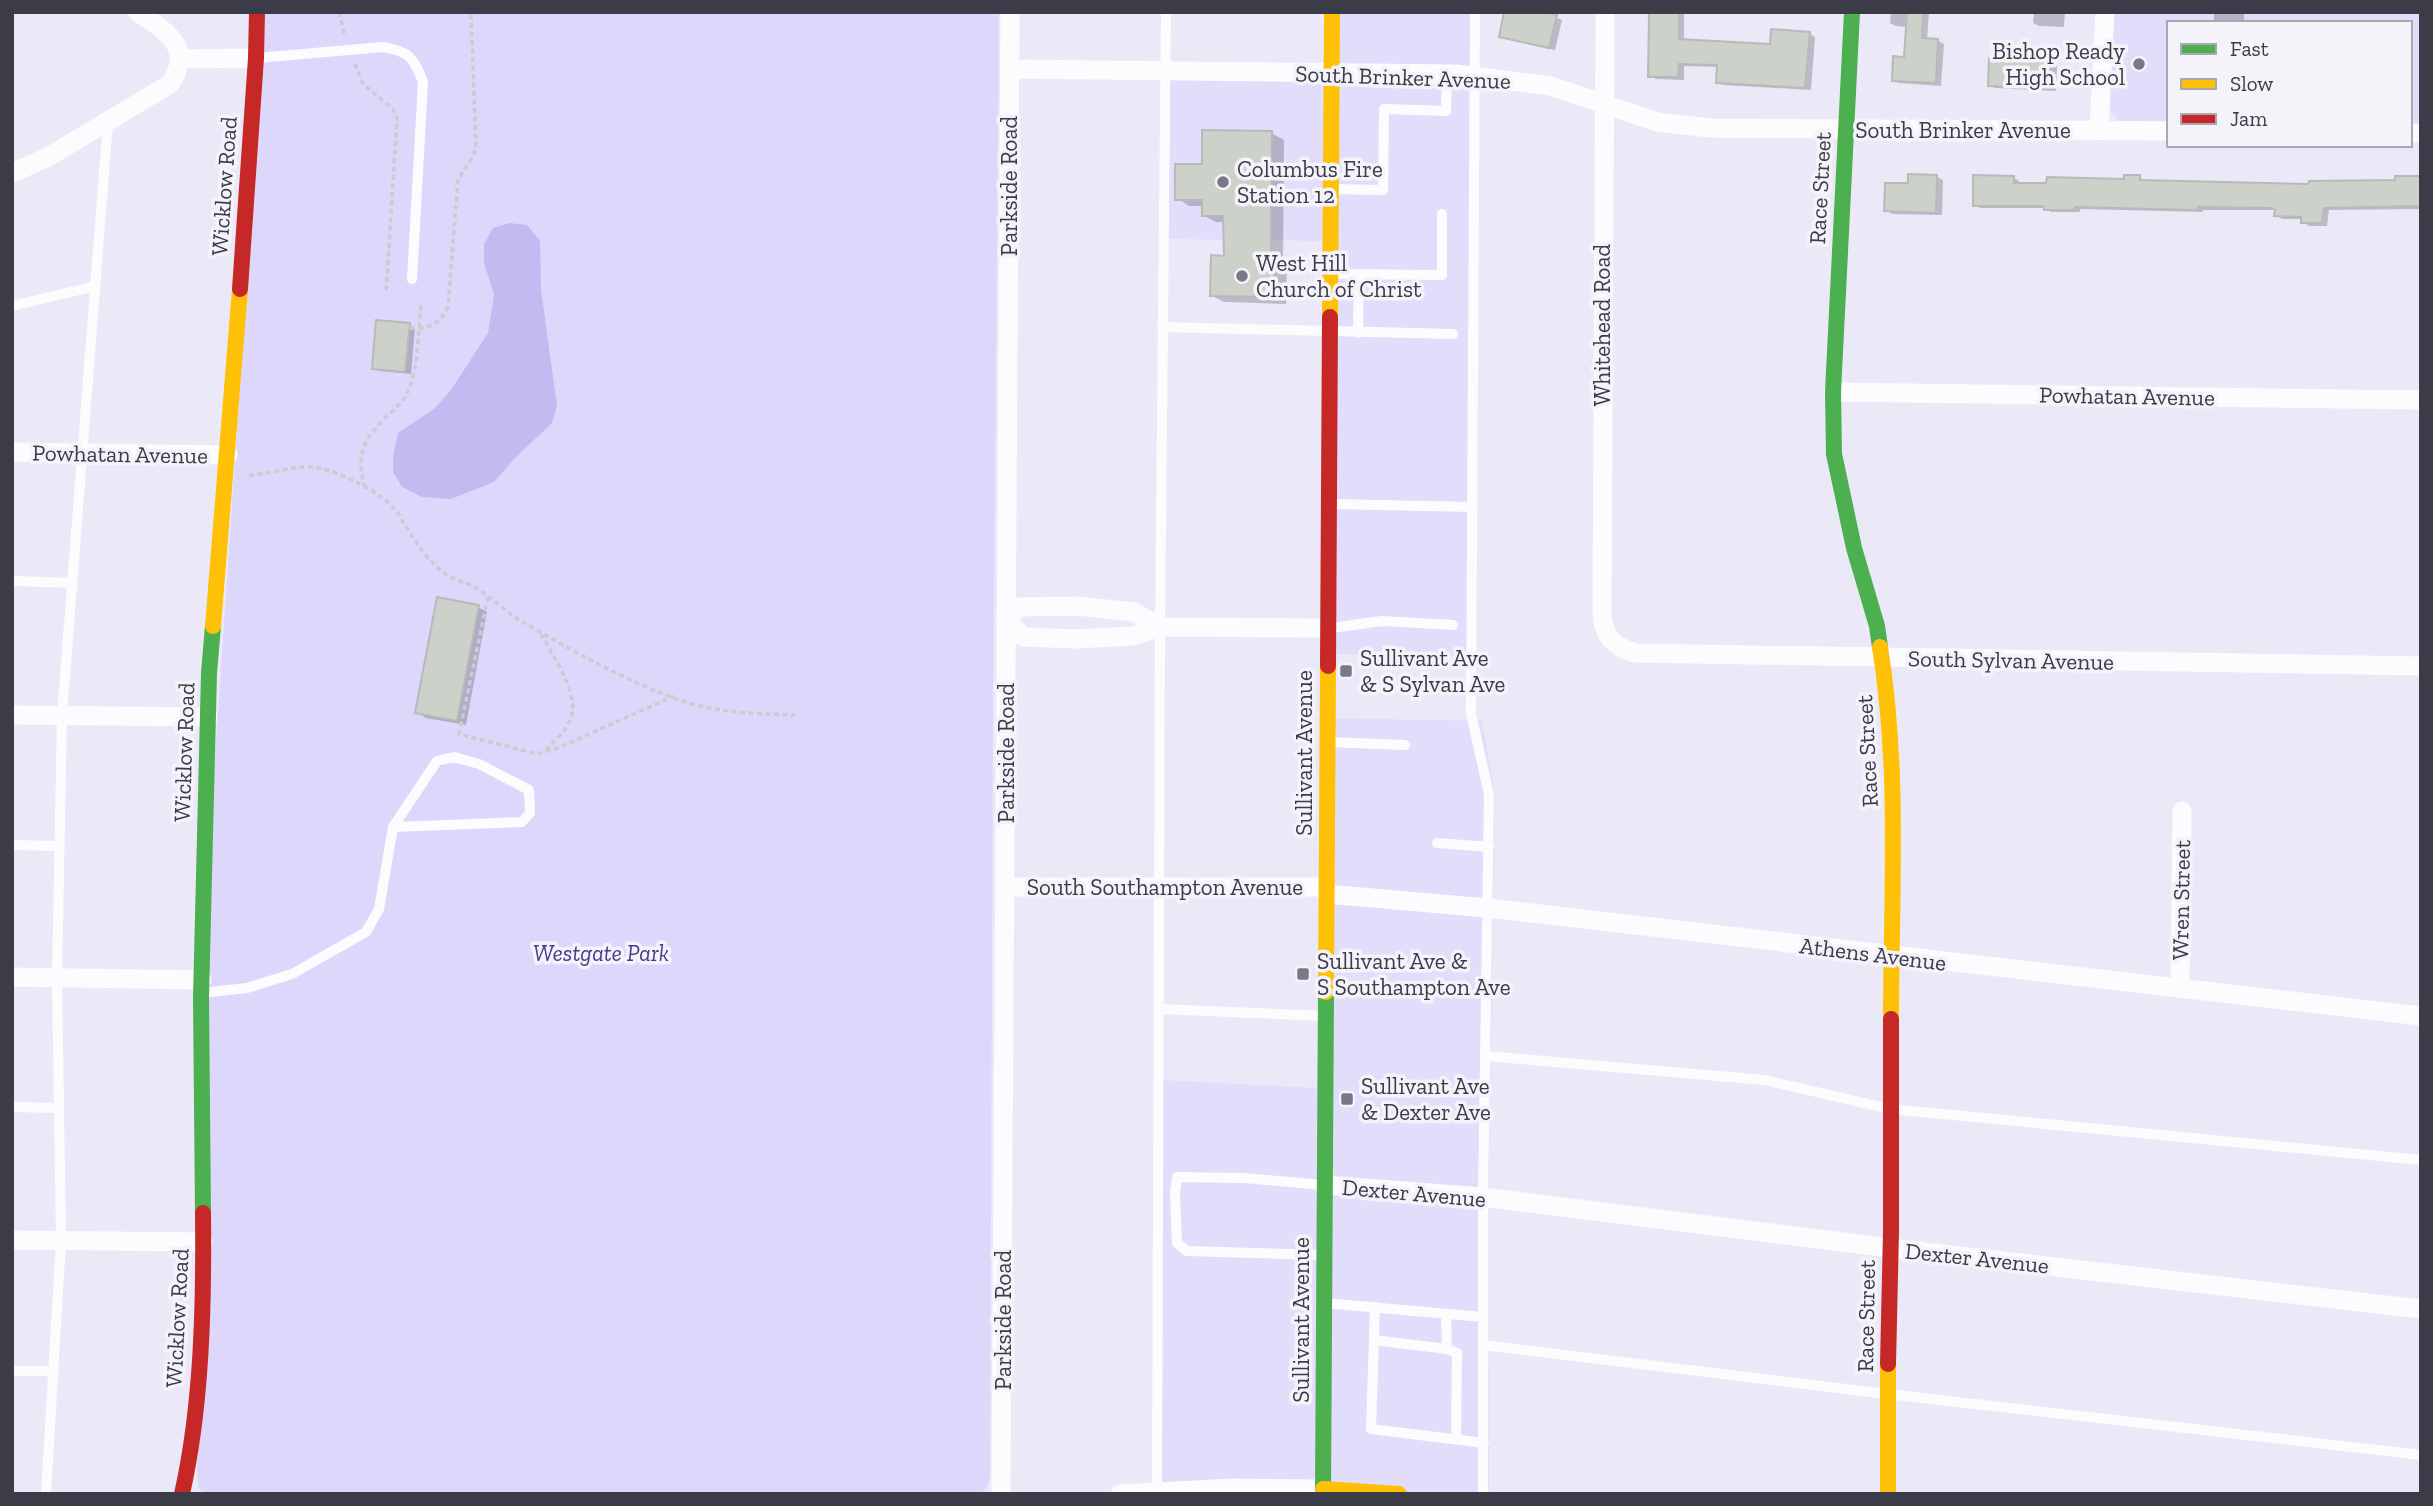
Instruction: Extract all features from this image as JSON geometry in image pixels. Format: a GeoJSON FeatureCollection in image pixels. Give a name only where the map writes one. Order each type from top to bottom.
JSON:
{"type":"FeatureCollection","features":[{"type":"Feature","properties":{"kind":"street"},"geometry":{"type":"LineString","coordinates":[[12,173],[48,157],[170,84],[178,72],[178,50],[164,29],[137,12]]}},
{"type":"Feature","properties":{"kind":"street","name":"Wicklow Road"},"geometry":{"type":"LineString","coordinates":[[182,1494],[191,1453],[204,1288],[202,986],[209,673],[228,455],[257,12]]}},
{"type":"Feature","properties":{"kind":"street","name":"Parkside Road"},"geometry":{"type":"LineString","coordinates":[[1002,1494],[1010,12]]}},
{"type":"Feature","properties":{"kind":"street","name":"Sullivant Avenue"},"geometry":{"type":"LineString","coordinates":[[1323,1492],[1332,12]]}},
{"type":"Feature","properties":{"kind":"street","name":"Whitehead Road"},"geometry":{"type":"LineString","coordinates":[[1605,12],[1602,614],[1607,637]]}},
{"type":"Feature","properties":{"kind":"street","name":"Race Street"},"geometry":{"type":"LineString","coordinates":[[1852,12],[1833,392],[1833,454],[1854,548],[1877,626],[1889,702],[1894,822],[1888,1494]]}},
{"type":"Feature","properties":{"kind":"street"},"geometry":{"type":"LineString","coordinates":[[2099,130],[2105,12]]}},
{"type":"Feature","properties":{"kind":"street"},"geometry":{"type":"LineString","coordinates":[[179,59],[256,58]]}},
{"type":"Feature","properties":{"kind":"street","name":"South Brinker Avenue"},"geometry":{"type":"LineString","coordinates":[[1009,69],[1475,76],[1551,86],[1657,122],[1710,128],[2167,131]]}},
{"type":"Feature","properties":{"kind":"street","name":"Powhatan Avenue"},"geometry":{"type":"LineString","coordinates":[[1833,392],[2421,400]]}},
{"type":"Feature","properties":{"kind":"street","name":"Powhatan Avenue"},"geometry":{"type":"LineString","coordinates":[[12,452],[228,455]]}},
{"type":"Feature","properties":{"kind":"street"},"geometry":{"type":"LineString","coordinates":[[1160,627],[1134,612],[1077,606],[1019,607],[1006,619],[1023,637],[1075,639],[1133,636],[1160,627],[1327,628]]}},
{"type":"Feature","properties":{"kind":"street","name":"South Sylvan Avenue"},"geometry":{"type":"LineString","coordinates":[[1607,637],[1615,645],[1635,653],[2421,666]]}},
{"type":"Feature","properties":{"kind":"street"},"geometry":{"type":"LineString","coordinates":[[12,715],[208,717]]}},
{"type":"Feature","properties":{"kind":"street","name":"Wren Street"},"geometry":{"type":"LineString","coordinates":[[2180,988],[2182,811]]}},
{"type":"Feature","properties":{"kind":"street","name":"South Southampton Avenue"},"geometry":{"type":"LineString","coordinates":[[1005,887],[1326,890]]}},
{"type":"Feature","properties":{"kind":"street","name":"Athens Avenue"},"geometry":{"type":"LineString","coordinates":[[1326,890],[2421,1016]]}},
{"type":"Feature","properties":{"kind":"street"},"geometry":{"type":"LineString","coordinates":[[12,977],[202,986]]}},
{"type":"Feature","properties":{"kind":"street","name":"Dexter Avenue"},"geometry":{"type":"LineString","coordinates":[[1325,1185],[1483,1197],[1891,1248],[2421,1308]]}},
{"type":"Feature","properties":{"kind":"street"},"geometry":{"type":"LineString","coordinates":[[12,1240],[203,1242]]}},
{"type":"Feature","properties":{"kind":"street"},"geometry":{"type":"LineString","coordinates":[[1120,1494],[1232,1488],[1399,1494]]}},
{"type":"Feature","properties":{"kind":"lane"},"geometry":{"type":"LineString","coordinates":[[1157,1492],[1160,627],[1166,12]]}},
{"type":"Feature","properties":{"kind":"lane"},"geometry":{"type":"LineString","coordinates":[[1475,12],[1471,713],[1489,795],[1483,1197],[1483,1494]]}},
{"type":"Feature","properties":{"kind":"lane"},"geometry":{"type":"LineString","coordinates":[[256,58],[383,47],[400,50],[415,61],[423,82],[412,279]]}},
{"type":"Feature","properties":{"kind":"lane"},"geometry":{"type":"LineString","coordinates":[[1331,189],[1383,190],[1384,109],[1446,111],[1447,74]]}},
{"type":"Feature","properties":{"kind":"lane"},"geometry":{"type":"LineString","coordinates":[[47,1494],[61,1240],[57,978],[62,715],[108,121]]}},
{"type":"Feature","properties":{"kind":"lane"},"geometry":{"type":"LineString","coordinates":[[1330,274],[1442,275],[1442,214]]}},
{"type":"Feature","properties":{"kind":"lane"},"geometry":{"type":"LineString","coordinates":[[1358,333],[1359,274]]}},
{"type":"Feature","properties":{"kind":"lane"},"geometry":{"type":"LineString","coordinates":[[12,306],[96,286]]}},
{"type":"Feature","properties":{"kind":"lane"},"geometry":{"type":"LineString","coordinates":[[1162,327],[1454,334]]}},
{"type":"Feature","properties":{"kind":"lane"},"geometry":{"type":"LineString","coordinates":[[1328,503],[1472,507]]}},
{"type":"Feature","properties":{"kind":"lane"},"geometry":{"type":"LineString","coordinates":[[12,581],[73,583]]}},
{"type":"Feature","properties":{"kind":"lane"},"geometry":{"type":"LineString","coordinates":[[1327,628],[1382,621],[1453,625]]}},
{"type":"Feature","properties":{"kind":"lane"},"geometry":{"type":"LineString","coordinates":[[1327,742],[1405,745]]}},
{"type":"Feature","properties":{"kind":"lane"},"geometry":{"type":"LineString","coordinates":[[202,986],[247,988],[292,974],[366,932],[380,909],[393,827],[437,761],[454,757],[479,764],[529,790],[530,813],[522,822],[393,827]]}},
{"type":"Feature","properties":{"kind":"lane"},"geometry":{"type":"LineString","coordinates":[[1437,843],[1489,847]]}},
{"type":"Feature","properties":{"kind":"lane"},"geometry":{"type":"LineString","coordinates":[[12,845],[60,846]]}},
{"type":"Feature","properties":{"kind":"lane"},"geometry":{"type":"LineString","coordinates":[[1159,1009],[1325,1016]]}},
{"type":"Feature","properties":{"kind":"lane"},"geometry":{"type":"LineString","coordinates":[[1485,1056],[1764,1080],[1890,1109],[2421,1160]]}},
{"type":"Feature","properties":{"kind":"lane"},"geometry":{"type":"LineString","coordinates":[[12,1107],[59,1108]]}},
{"type":"Feature","properties":{"kind":"lane"},"geometry":{"type":"LineString","coordinates":[[1324,1255],[1187,1251],[1177,1243],[1175,1192],[1177,1177],[1244,1178],[1325,1185]]}},
{"type":"Feature","properties":{"kind":"lane"},"geometry":{"type":"LineString","coordinates":[[1324,1303],[1483,1317]]}},
{"type":"Feature","properties":{"kind":"lane"},"geometry":{"type":"LineString","coordinates":[[1375,1307],[1371,1429],[1484,1443]]}},
{"type":"Feature","properties":{"kind":"lane"},"geometry":{"type":"LineString","coordinates":[[1446,1314],[1447,1349]]}},
{"type":"Feature","properties":{"kind":"lane"},"geometry":{"type":"LineString","coordinates":[[1374,1340],[1447,1349],[1457,1353],[1456,1440]]}},
{"type":"Feature","properties":{"kind":"lane"},"geometry":{"type":"LineString","coordinates":[[1483,1345],[2421,1455]]}},
{"type":"Feature","properties":{"kind":"lane"},"geometry":{"type":"LineString","coordinates":[[12,1371],[54,1371]]}},
{"type":"Feature","properties":{"kind":"path"},"geometry":{"type":"LineString","coordinates":[[339,12],[363,84],[393,109],[397,119],[386,294]]}},
{"type":"Feature","properties":{"kind":"path"},"geometry":{"type":"LineString","coordinates":[[410,328],[430,328],[442,320],[448,307],[458,179],[476,149],[471,12]]}},
{"type":"Feature","properties":{"kind":"path"},"geometry":{"type":"LineString","coordinates":[[365,488],[359,470],[362,450],[373,429],[398,406],[408,392],[413,375],[421,305]]}},
{"type":"Feature","properties":{"kind":"path"},"geometry":{"type":"LineString","coordinates":[[240,475],[313,467],[332,471],[365,488],[397,511],[411,536],[429,559],[448,576],[475,587],[540,632],[617,672],[689,703],[727,711],[795,715]]}},
{"type":"Feature","properties":{"kind":"path"},"geometry":{"type":"LineString","coordinates":[[488,597],[458,734],[537,754],[674,696]]}},
{"type":"Feature","properties":{"kind":"path"},"geometry":{"type":"LineString","coordinates":[[540,632],[570,691],[572,713],[566,729],[545,751]]}},
{"type":"Feature","properties":{"kind":"shaded area"},"geometry":{"type":"Polygon","coordinates":[[[1328,12],[1480,12],[1474,655],[1324,654],[1327,241],[1160,239],[1161,65],[1327,67],[1328,12]]]}},
{"type":"Feature","properties":{"kind":"shaded area","name":"Bishop Ready High School"},"geometry":{"type":"Polygon","coordinates":[[[2113,12],[2421,12],[2421,124],[2412,124],[2412,21],[2167,21],[2167,121],[2118,121],[2107,105],[2113,12]]]}},
{"type":"Feature","properties":{"kind":"shaded area"},"geometry":{"type":"Polygon","coordinates":[[[509,223],[527,225],[540,241],[541,290],[557,406],[552,423],[494,482],[451,499],[422,497],[402,487],[393,472],[398,433],[434,409],[451,390],[488,333],[494,294],[484,263],[484,244],[493,228],[509,223]]]}},
{"type":"Feature","properties":{"kind":"shaded area"},"geometry":{"type":"Polygon","coordinates":[[[1325,718],[1482,721],[1495,794],[1488,1219],[1489,1494],[1156,1494],[1159,1080],[1317,1088],[1325,718]]]}},
{"type":"Feature","properties":{"kind":"green space","name":"Westgate Park"},"geometry":{"type":"Polygon","coordinates":[[[265,12],[999,12],[990,1477],[986,1490],[980,1494],[206,1494],[199,1489],[197,1476],[214,772],[265,12]]]}},
{"type":"Feature","properties":{"kind":"building"},"geometry":{"type":"Polygon","coordinates":[[[1504,12],[1545,12],[1557,15],[1549,48],[1499,37],[1504,12]]]}},
{"type":"Feature","properties":{"kind":"building"},"geometry":{"type":"Polygon","coordinates":[[[1907,12],[1923,12],[1922,38],[1938,39],[1936,83],[1892,81],[1893,56],[1904,57],[1907,12]]]}},
{"type":"Feature","properties":{"kind":"building"},"geometry":{"type":"Polygon","coordinates":[[[1649,13],[1679,13],[1679,39],[1770,44],[1771,29],[1810,32],[1805,88],[1716,83],[1717,65],[1679,64],[1678,77],[1648,77],[1649,13]]]}},
{"type":"Feature","properties":{"kind":"building"},"geometry":{"type":"Polygon","coordinates":[[[1989,58],[2051,60],[2050,89],[1988,86],[1989,58]]]}},
{"type":"Feature","properties":{"kind":"building","name":"Columbus Fire Station 12"},"geometry":{"type":"Polygon","coordinates":[[[1202,130],[1272,131],[1271,257],[1275,257],[1274,297],[1210,296],[1211,255],[1224,256],[1223,216],[1202,216],[1202,200],[1175,200],[1175,164],[1202,164],[1202,130]]]}},
{"type":"Feature","properties":{"kind":"building"},"geometry":{"type":"Polygon","coordinates":[[[1908,174],[1937,175],[1936,213],[1884,211],[1885,183],[1908,183],[1908,174]]]}},
{"type":"Feature","properties":{"kind":"building"},"geometry":{"type":"Polygon","coordinates":[[[1973,175],[2014,176],[2014,183],[2046,183],[2047,177],[2124,179],[2124,175],[2140,175],[2140,180],[2308,184],[2309,181],[2395,180],[2395,176],[2421,176],[2421,206],[2324,208],[2322,223],[2301,223],[2301,217],[2274,216],[2275,210],[2272,208],[2198,207],[2198,210],[2075,207],[2075,210],[2044,210],[2043,206],[1973,206],[1973,175]]]}},
{"type":"Feature","properties":{"kind":"building"},"geometry":{"type":"Polygon","coordinates":[[[376,320],[410,323],[405,372],[372,369],[376,320]]]}},
{"type":"Feature","properties":{"kind":"building"},"geometry":{"type":"Polygon","coordinates":[[[437,597],[479,605],[457,721],[415,713],[437,597]]]}},
{"type":"Feature","properties":{"kind":"traffic: fast"},"geometry":{"type":"LineString","coordinates":[[1852,12],[1833,392],[1834,454],[1854,548],[1877,626],[1880,647]]}},
{"type":"Feature","properties":{"kind":"traffic: fast"},"geometry":{"type":"LineString","coordinates":[[203,1213],[201,998],[209,673],[213,626]]}},
{"type":"Feature","properties":{"kind":"traffic: fast"},"geometry":{"type":"LineString","coordinates":[[1323,1494],[1326,992]]}},
{"type":"Feature","properties":{"kind":"traffic: slow"},"geometry":{"type":"LineString","coordinates":[[1330,317],[1332,12]]}},
{"type":"Feature","properties":{"kind":"traffic: slow"},"geometry":{"type":"LineString","coordinates":[[213,626],[240,289]]}},
{"type":"Feature","properties":{"kind":"traffic: slow"},"geometry":{"type":"LineString","coordinates":[[1880,647],[1892,787],[1891,1019]]}},
{"type":"Feature","properties":{"kind":"traffic: slow"},"geometry":{"type":"LineString","coordinates":[[1326,992],[1328,666]]}},
{"type":"Feature","properties":{"kind":"traffic: slow"},"geometry":{"type":"LineString","coordinates":[[1888,1364],[1888,1494]]}},
{"type":"Feature","properties":{"kind":"traffic: slow"},"geometry":{"type":"LineString","coordinates":[[1323,1489],[1399,1494]]}},
{"type":"Feature","properties":{"kind":"traffic: jam"},"geometry":{"type":"LineString","coordinates":[[240,289],[257,12]]}},
{"type":"Feature","properties":{"kind":"traffic: jam"},"geometry":{"type":"LineString","coordinates":[[1328,666],[1330,317]]}},
{"type":"Feature","properties":{"kind":"traffic: jam"},"geometry":{"type":"LineString","coordinates":[[1888,1364],[1891,1019]]}},
{"type":"Feature","properties":{"kind":"traffic: jam"},"geometry":{"type":"LineString","coordinates":[[182,1494],[198,1390],[203,1213]]}},
{"type":"Feature","properties":{"kind":"place","name":"Bishop Ready High School"},"geometry":{"type":"Point","coordinates":[2139,64]}},
{"type":"Feature","properties":{"kind":"place","name":"Columbus Fire Station 12"},"geometry":{"type":"Point","coordinates":[1223,182]}},
{"type":"Feature","properties":{"kind":"place","name":"West Hill Church of Christ"},"geometry":{"type":"Point","coordinates":[1242,276]}},
{"type":"Feature","properties":{"kind":"place","name":"Sullivant Ave & S Sylvan Ave"},"geometry":{"type":"Point","coordinates":[1346,671]}},
{"type":"Feature","properties":{"kind":"place","name":"Sullivant Ave & S Southampton Ave"},"geometry":{"type":"Point","coordinates":[1303,974]}},
{"type":"Feature","properties":{"kind":"place","name":"Sullivant Ave & Dexter Ave"},"geometry":{"type":"Point","coordinates":[1347,1099]}}]}
